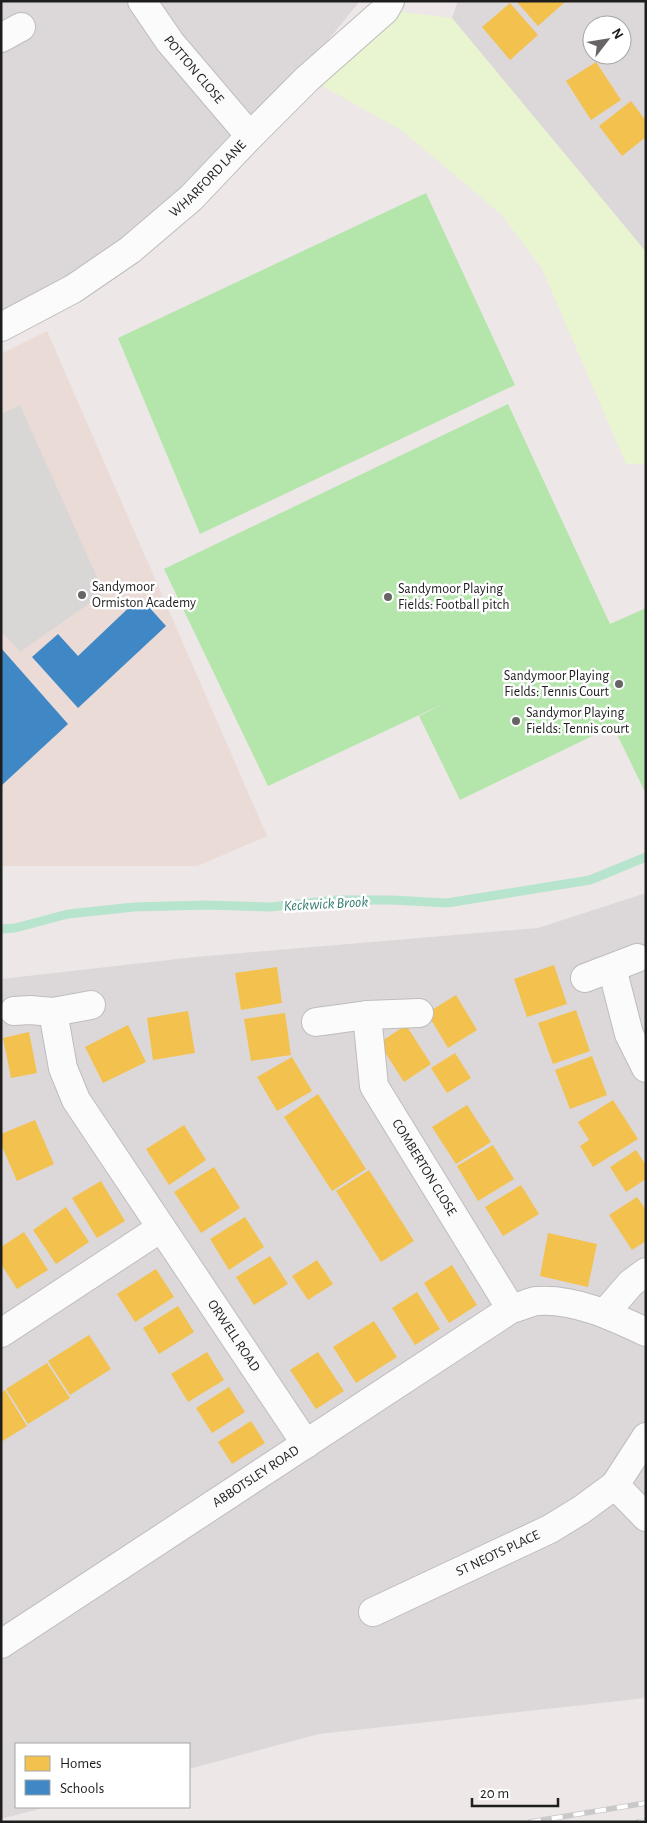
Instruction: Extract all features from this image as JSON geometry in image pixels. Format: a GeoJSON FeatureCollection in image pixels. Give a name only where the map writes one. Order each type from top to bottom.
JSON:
{"type":"FeatureCollection","features":[{"type":"Feature","properties":{"kind":"street","name":"POTTON CLOSE"},"geometry":{"type":"LineString","coordinates":[[142,1],[170,42],[250,136]]}},
{"type":"Feature","properties":{"kind":"street","name":"WHARFORD LANE"},"geometry":{"type":"LineString","coordinates":[[1,327],[73,288],[130,250],[191,198],[308,78],[385,10],[390,1]]}},
{"type":"Feature","properties":{"kind":"street"},"geometry":{"type":"LineString","coordinates":[[585,978],[625,963],[629,1034],[646,1068]]}},
{"type":"Feature","properties":{"kind":"street"},"geometry":{"type":"LineString","coordinates":[[14,1011],[53,1012],[91,1004]]}},
{"type":"Feature","properties":{"kind":"street","name":"ORWELL ROAD"},"geometry":{"type":"LineString","coordinates":[[53,1012],[63,1068],[76,1100],[306,1444]]}},
{"type":"Feature","properties":{"kind":"street"},"geometry":{"type":"LineString","coordinates":[[316,1022],[367,1015],[419,1013]]}},
{"type":"Feature","properties":{"kind":"street","name":"COMBERTON CLOSE"},"geometry":{"type":"LineString","coordinates":[[367,1015],[374,1086],[511,1309]]}},
{"type":"Feature","properties":{"kind":"street"},"geometry":{"type":"LineString","coordinates":[[1,1333],[161,1228]]}},
{"type":"Feature","properties":{"kind":"street"},"geometry":{"type":"LineString","coordinates":[[605,1314],[630,1283],[646,1272]]}},
{"type":"Feature","properties":{"kind":"street","name":"ABBOTSLEY ROAD"},"geometry":{"type":"LineString","coordinates":[[1,1644],[511,1309],[537,1302],[564,1303],[605,1314],[646,1332]]}},
{"type":"Feature","properties":{"kind":"street","name":"ST NEOTS PLACE"},"geometry":{"type":"LineString","coordinates":[[373,1612],[550,1529],[581,1510],[615,1485],[646,1437]]}},
{"type":"Feature","properties":{"kind":"street"},"geometry":{"type":"LineString","coordinates":[[615,1485],[646,1517]]}},
{"type":"Feature","properties":{"kind":"shaded area"},"geometry":{"type":"Polygon","coordinates":[[[1,1],[360,1],[250,136],[191,198],[1,327],[1,1]]]}},
{"type":"Feature","properties":{"kind":"shaded area"},"geometry":{"type":"Polygon","coordinates":[[[458,1],[646,1],[646,252],[452,18],[458,1]]]}},
{"type":"Feature","properties":{"kind":"shaded area","name":"Sandymoor Ormiston Academy"},"geometry":{"type":"Polygon","coordinates":[[[47,331],[267,836],[197,866],[1,866],[1,354],[47,331]]]}},
{"type":"Feature","properties":{"kind":"shaded area"},"geometry":{"type":"Polygon","coordinates":[[[20,405],[104,593],[20,652],[1,631],[1,414],[20,405]]]}},
{"type":"Feature","properties":{"kind":"shaded area"},"geometry":{"type":"Polygon","coordinates":[[[646,893],[646,1698],[319,1734],[190,1769],[190,1743],[15,1743],[15,1808],[42,1808],[1,1819],[1,979],[195,957],[538,928],[646,893]]]}},
{"type":"Feature","properties":{"kind":"green space"},"geometry":{"type":"Polygon","coordinates":[[[385,10],[452,18],[646,252],[646,464],[626,464],[542,269],[501,214],[401,130],[308,78],[385,10]]]}},
{"type":"Feature","properties":{"kind":"green space"},"geometry":{"type":"Polygon","coordinates":[[[426,193],[515,385],[200,534],[118,338],[426,193]]]}},
{"type":"Feature","properties":{"kind":"green space","name":"Sandymoor Playing Fields: Football pitch"},"geometry":{"type":"Polygon","coordinates":[[[508,404],[610,624],[646,608],[646,794],[613,726],[460,800],[419,716],[447,702],[268,786],[164,569],[508,404]]]}},
{"type":"Feature","properties":{"kind":"building: Homes"},"geometry":{"type":"Polygon","coordinates":[[[516,1],[566,1],[538,26],[516,1]]]}},
{"type":"Feature","properties":{"kind":"building: Homes"},"geometry":{"type":"Polygon","coordinates":[[[510,3],[538,35],[510,60],[482,27],[510,3]]]}},
{"type":"Feature","properties":{"kind":"building: Homes"},"geometry":{"type":"Polygon","coordinates":[[[591,65],[598,65],[621,100],[591,120],[566,81],[591,65]]]}},
{"type":"Feature","properties":{"kind":"building: Homes"},"geometry":{"type":"Polygon","coordinates":[[[631,101],[646,121],[646,137],[622,156],[599,126],[631,101]]]}},
{"type":"Feature","properties":{"kind":"building: Homes"},"geometry":{"type":"Polygon","coordinates":[[[554,965],[567,1004],[527,1017],[514,979],[554,965]]]}},
{"type":"Feature","properties":{"kind":"building: Homes"},"geometry":{"type":"Polygon","coordinates":[[[277,967],[282,1003],[241,1010],[235,973],[277,967]]]}},
{"type":"Feature","properties":{"kind":"building: Homes"},"geometry":{"type":"Polygon","coordinates":[[[456,995],[477,1030],[448,1048],[427,1013],[456,995]]]}},
{"type":"Feature","properties":{"kind":"building: Homes"},"geometry":{"type":"Polygon","coordinates":[[[576,1010],[590,1051],[553,1064],[538,1023],[576,1010]]]}},
{"type":"Feature","properties":{"kind":"building: Homes"},"geometry":{"type":"Polygon","coordinates":[[[188,1011],[195,1053],[153,1060],[147,1018],[188,1011]]]}},
{"type":"Feature","properties":{"kind":"building: Homes"},"geometry":{"type":"Polygon","coordinates":[[[285,1013],[291,1055],[251,1061],[244,1019],[285,1013]]]}},
{"type":"Feature","properties":{"kind":"building: Homes"},"geometry":{"type":"Polygon","coordinates":[[[128,1025],[146,1062],[103,1083],[85,1047],[128,1025]]]}},
{"type":"Feature","properties":{"kind":"building: Homes"},"geometry":{"type":"Polygon","coordinates":[[[406,1025],[431,1064],[404,1082],[379,1043],[406,1025]]]}},
{"type":"Feature","properties":{"kind":"building: Homes"},"geometry":{"type":"Polygon","coordinates":[[[29,1032],[37,1073],[11,1078],[3,1038],[29,1032]]]}},
{"type":"Feature","properties":{"kind":"building: Homes"},"geometry":{"type":"Polygon","coordinates":[[[455,1053],[471,1078],[447,1093],[431,1068],[455,1053]]]}},
{"type":"Feature","properties":{"kind":"building: Homes"},"geometry":{"type":"Polygon","coordinates":[[[592,1056],[607,1095],[570,1109],[555,1070],[592,1056]]]}},
{"type":"Feature","properties":{"kind":"building: Homes"},"geometry":{"type":"Polygon","coordinates":[[[292,1057],[312,1091],[277,1111],[257,1077],[292,1057]]]}},
{"type":"Feature","properties":{"kind":"building: Homes"},"geometry":{"type":"Polygon","coordinates":[[[318,1094],[366,1169],[332,1191],[284,1117],[318,1094]]]}},
{"type":"Feature","properties":{"kind":"building: Homes"},"geometry":{"type":"Polygon","coordinates":[[[613,1100],[638,1139],[593,1167],[580,1146],[589,1140],[578,1122],[613,1100]]]}},
{"type":"Feature","properties":{"kind":"building: Homes"},"geometry":{"type":"Polygon","coordinates":[[[467,1105],[491,1142],[456,1164],[432,1127],[467,1105]]]}},
{"type":"Feature","properties":{"kind":"building: Homes"},"geometry":{"type":"Polygon","coordinates":[[[35,1120],[54,1164],[17,1181],[1,1144],[1,1134],[35,1120]]]}},
{"type":"Feature","properties":{"kind":"building: Homes"},"geometry":{"type":"Polygon","coordinates":[[[184,1125],[206,1160],[169,1185],[146,1149],[184,1125]]]}},
{"type":"Feature","properties":{"kind":"building: Homes"},"geometry":{"type":"Polygon","coordinates":[[[493,1145],[514,1179],[478,1201],[457,1166],[493,1145]]]}},
{"type":"Feature","properties":{"kind":"building: Homes"},"geometry":{"type":"Polygon","coordinates":[[[636,1150],[646,1165],[646,1179],[626,1192],[610,1167],[636,1150]]]}},
{"type":"Feature","properties":{"kind":"building: Homes"},"geometry":{"type":"Polygon","coordinates":[[[214,1167],[240,1208],[201,1233],[174,1192],[214,1167]]]}},
{"type":"Feature","properties":{"kind":"building: Homes"},"geometry":{"type":"Polygon","coordinates":[[[369,1170],[414,1241],[381,1262],[336,1191],[369,1170]]]}},
{"type":"Feature","properties":{"kind":"building: Homes"},"geometry":{"type":"Polygon","coordinates":[[[101,1181],[125,1221],[97,1238],[72,1198],[101,1181]]]}},
{"type":"Feature","properties":{"kind":"building: Homes"},"geometry":{"type":"Polygon","coordinates":[[[521,1185],[539,1214],[503,1236],[485,1207],[521,1185]]]}},
{"type":"Feature","properties":{"kind":"building: Homes"},"geometry":{"type":"Polygon","coordinates":[[[637,1197],[646,1210],[646,1241],[632,1250],[609,1215],[637,1197]]]}},
{"type":"Feature","properties":{"kind":"building: Homes"},"geometry":{"type":"Polygon","coordinates":[[[66,1207],[89,1242],[56,1264],[33,1230],[66,1207]]]}},
{"type":"Feature","properties":{"kind":"building: Homes"},"geometry":{"type":"Polygon","coordinates":[[[245,1217],[264,1247],[229,1270],[210,1239],[245,1217]]]}},
{"type":"Feature","properties":{"kind":"building: Homes"},"geometry":{"type":"Polygon","coordinates":[[[24,1232],[48,1270],[17,1289],[1,1264],[1,1247],[24,1232]]]}},
{"type":"Feature","properties":{"kind":"building: Homes"},"geometry":{"type":"Polygon","coordinates":[[[548,1233],[597,1244],[588,1287],[540,1276],[548,1233]]]}},
{"type":"Feature","properties":{"kind":"building: Homes"},"geometry":{"type":"Polygon","coordinates":[[[270,1256],[288,1284],[254,1305],[236,1277],[270,1256]]]}},
{"type":"Feature","properties":{"kind":"building: Homes"},"geometry":{"type":"Polygon","coordinates":[[[317,1260],[333,1284],[308,1300],[292,1276],[317,1260]]]}},
{"type":"Feature","properties":{"kind":"building: Homes"},"geometry":{"type":"Polygon","coordinates":[[[452,1265],[477,1305],[449,1323],[424,1283],[452,1265]]]}},
{"type":"Feature","properties":{"kind":"building: Homes"},"geometry":{"type":"Polygon","coordinates":[[[156,1269],[174,1297],[135,1322],[117,1294],[156,1269]]]}},
{"type":"Feature","properties":{"kind":"building: Homes"},"geometry":{"type":"Polygon","coordinates":[[[417,1292],[440,1329],[415,1345],[392,1308],[417,1292]]]}},
{"type":"Feature","properties":{"kind":"building: Homes"},"geometry":{"type":"Polygon","coordinates":[[[178,1306],[194,1332],[159,1354],[143,1328],[178,1306]]]}},
{"type":"Feature","properties":{"kind":"building: Homes"},"geometry":{"type":"Polygon","coordinates":[[[374,1321],[397,1357],[356,1383],[333,1347],[374,1321]]]}},
{"type":"Feature","properties":{"kind":"building: Homes"},"geometry":{"type":"Polygon","coordinates":[[[89,1335],[111,1369],[70,1395],[48,1361],[89,1335]]]}},
{"type":"Feature","properties":{"kind":"building: Homes"},"geometry":{"type":"Polygon","coordinates":[[[207,1352],[224,1380],[188,1402],[171,1374],[207,1352]]]}},
{"type":"Feature","properties":{"kind":"building: Homes"},"geometry":{"type":"Polygon","coordinates":[[[318,1352],[344,1391],[316,1409],[290,1370],[318,1352]]]}},
{"type":"Feature","properties":{"kind":"building: Homes"},"geometry":{"type":"Polygon","coordinates":[[[47,1363],[70,1398],[28,1424],[6,1389],[47,1363]]]}},
{"type":"Feature","properties":{"kind":"building: Homes"},"geometry":{"type":"Polygon","coordinates":[[[229,1387],[245,1412],[212,1433],[196,1408],[229,1387]]]}},
{"type":"Feature","properties":{"kind":"building: Homes"},"geometry":{"type":"Polygon","coordinates":[[[5,1390],[27,1426],[1,1442],[1,1393],[5,1390]]]}},
{"type":"Feature","properties":{"kind":"building: Homes"},"geometry":{"type":"Polygon","coordinates":[[[251,1421],[265,1443],[232,1464],[218,1442],[251,1421]]]}},
{"type":"Feature","properties":{"kind":"building: Schools"},"geometry":{"type":"Polygon","coordinates":[[[140,597],[166,626],[78,708],[32,657],[58,634],[78,656],[140,597]]]}},
{"type":"Feature","properties":{"kind":"building: Schools"},"geometry":{"type":"Polygon","coordinates":[[[1,648],[68,724],[1,786],[1,648]]]}},
{"type":"Feature","properties":{"kind":"waterway","name":"Keckwick Brook"},"geometry":{"type":"LineString","coordinates":[[1,929],[15,928],[68,914],[134,907],[206,905],[270,907],[336,900],[392,900],[447,903],[590,880],[646,857]]}},
{"type":"Feature","properties":{"kind":"railway"},"geometry":{"type":"LineString","coordinates":[[530,1822],[646,1803]]}},
{"type":"Feature","properties":{"kind":"railway"},"geometry":{"type":"LineString","coordinates":[[638,1822],[646,1821]]}},
{"type":"Feature","properties":{"kind":"place","name":"Sandymoor Ormiston Academy"},"geometry":{"type":"Point","coordinates":[82,595]}},
{"type":"Feature","properties":{"kind":"place","name":"Sandymoor Playing Fields: Football pitch"},"geometry":{"type":"Point","coordinates":[388,597]}},
{"type":"Feature","properties":{"kind":"place","name":"Sandymoor Playing Fields: Tennis Court"},"geometry":{"type":"Point","coordinates":[619,684]}},
{"type":"Feature","properties":{"kind":"place","name":"Sandymor Playing Fields: Tennis court"},"geometry":{"type":"Point","coordinates":[516,721]}}]}
